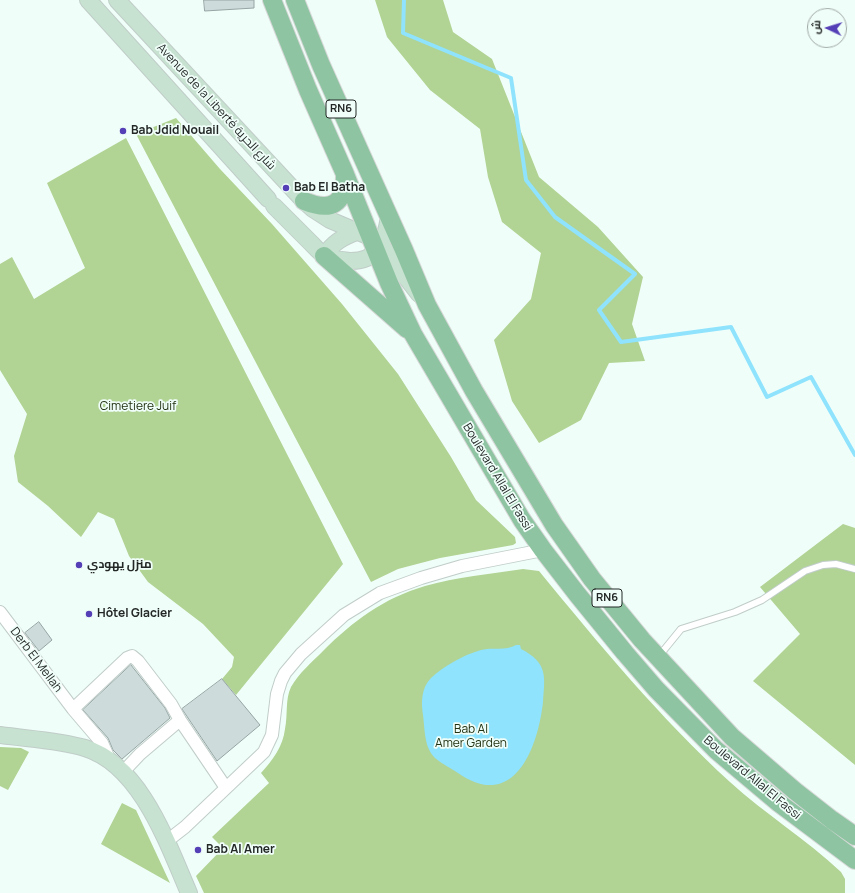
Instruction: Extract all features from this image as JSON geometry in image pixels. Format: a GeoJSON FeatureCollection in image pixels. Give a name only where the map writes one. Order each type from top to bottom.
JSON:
{"type":"FeatureCollection","features":[{"type":"Feature","properties":{"kind":"main road","name":"Avenue de la Liberté شارع الحرية"},"geometry":{"type":"LineString","coordinates":[[88,0],[271,203],[324,256]]}},
{"type":"Feature","properties":{"kind":"main road","name":"Avenue de la Liberté شارع الحرية"},"geometry":{"type":"LineString","coordinates":[[117,0],[304,201],[318,212],[371,242],[427,305]]}},
{"type":"Feature","properties":{"kind":"main road","name":"Boulevard Allal El Fassi"},"geometry":{"type":"LineString","coordinates":[[272,0],[308,90],[345,174],[371,242],[413,334],[522,520],[543,550],[624,653],[716,750],[779,803],[850,856]]}},
{"type":"Feature","properties":{"kind":"main road","name":"Boulevard Allal El Fassi"},"geometry":{"type":"LineString","coordinates":[[294,0],[321,65],[427,305],[474,391],[554,526],[592,579],[642,640],[732,737],[795,791],[855,836]]}},
{"type":"Feature","properties":{"kind":"main road"},"geometry":{"type":"LineString","coordinates":[[304,201],[322,206],[334,204],[342,194],[345,174]]}},
{"type":"Feature","properties":{"kind":"main road"},"geometry":{"type":"LineString","coordinates":[[324,256],[330,247],[338,240],[371,242],[386,232],[389,217]]}},
{"type":"Feature","properties":{"kind":"main road"},"geometry":{"type":"LineString","coordinates":[[324,256],[358,261],[368,258],[371,242]]}},
{"type":"Feature","properties":{"kind":"main road"},"geometry":{"type":"LineString","coordinates":[[324,256],[413,334]]}},
{"type":"Feature","properties":{"kind":"main road"},"geometry":{"type":"LineString","coordinates":[[0,735],[80,747],[92,751],[110,761],[142,794],[167,841],[189,893]]}},
{"type":"Feature","properties":{"kind":"main road"},"geometry":{"type":"LineString","coordinates":[[850,856],[850,861],[855,875]]}},
{"type":"Feature","properties":{"kind":"street"},"geometry":{"type":"LineString","coordinates":[[167,841],[185,827],[258,758],[271,739],[274,729],[277,694],[285,673],[301,654],[344,615],[380,593],[421,578],[462,566],[543,550]]}},
{"type":"Feature","properties":{"kind":"street","name":"Derb El Mellah"},"geometry":{"type":"LineString","coordinates":[[0,612],[73,709],[102,743],[110,761]]}},
{"type":"Feature","properties":{"kind":"street"},"geometry":{"type":"LineString","coordinates":[[73,709],[127,658],[132,656],[138,661],[171,704],[180,720],[226,788]]}},
{"type":"Feature","properties":{"kind":"street"},"geometry":{"type":"LineString","coordinates":[[122,772],[140,754],[180,720]]}},
{"type":"Feature","properties":{"kind":"lane"},"geometry":{"type":"LineString","coordinates":[[657,657],[681,629],[730,614],[762,600],[805,571],[823,565],[836,564],[855,569]]}},
{"type":"Feature","properties":{"kind":"green space"},"geometry":{"type":"Polygon","coordinates":[[[375,0],[443,0],[453,32],[492,59],[539,177],[598,227],[643,277],[632,324],[645,361],[609,363],[581,420],[539,443],[512,401],[494,340],[531,299],[541,253],[502,222],[488,177],[480,129],[430,90],[387,37],[375,0]]]}},
{"type":"Feature","properties":{"kind":"green space"},"geometry":{"type":"Polygon","coordinates":[[[176,118],[342,304],[398,374],[451,457],[476,500],[515,537],[516,543],[513,545],[440,558],[398,569],[371,582],[136,134],[176,118]]]}},
{"type":"Feature","properties":{"kind":"green space","name":"Cimetiere Juif"},"geometry":{"type":"Polygon","coordinates":[[[126,138],[343,564],[236,695],[222,679],[232,667],[234,657],[203,624],[148,582],[129,556],[114,519],[98,512],[81,537],[48,506],[18,482],[14,456],[27,414],[0,370],[0,264],[12,257],[34,299],[85,268],[47,183],[126,138]]]}},
{"type":"Feature","properties":{"kind":"green space"},"geometry":{"type":"Polygon","coordinates":[[[843,524],[855,528],[855,765],[753,681],[800,634],[760,587],[843,524]]]}},
{"type":"Feature","properties":{"kind":"green space","name":"Bab Al Amer Garden"},"geometry":{"type":"Polygon","coordinates":[[[523,569],[539,571],[631,680],[704,758],[743,794],[828,860],[841,872],[845,879],[845,893],[204,893],[196,876],[223,848],[212,837],[269,783],[261,773],[270,763],[280,747],[285,729],[289,692],[294,682],[306,668],[334,640],[358,620],[396,597],[437,583],[523,569]]]}},
{"type":"Feature","properties":{"kind":"green space"},"geometry":{"type":"Polygon","coordinates":[[[0,747],[21,748],[29,752],[8,790],[0,786],[0,747]]]}},
{"type":"Feature","properties":{"kind":"green space"},"geometry":{"type":"Polygon","coordinates":[[[122,803],[136,810],[170,883],[101,844],[122,803]]]}},
{"type":"Feature","properties":{"kind":"water"},"geometry":{"type":"Polygon","coordinates":[[[520,645],[521,649],[530,654],[540,665],[543,671],[543,702],[540,720],[529,755],[520,769],[508,780],[494,785],[478,783],[458,773],[431,754],[427,744],[425,732],[422,696],[425,686],[431,678],[448,665],[474,652],[508,648],[520,645]]]}},
{"type":"Feature","properties":{"kind":"building"},"geometry":{"type":"Polygon","coordinates":[[[204,0],[254,0],[254,8],[205,11],[204,0]]]}},
{"type":"Feature","properties":{"kind":"building"},"geometry":{"type":"Polygon","coordinates":[[[39,622],[52,640],[39,651],[25,633],[39,622]]]}},
{"type":"Feature","properties":{"kind":"building"},"geometry":{"type":"Polygon","coordinates":[[[131,665],[165,708],[170,718],[122,759],[113,750],[108,738],[83,710],[131,665]]]}},
{"type":"Feature","properties":{"kind":"building"},"geometry":{"type":"Polygon","coordinates":[[[222,679],[260,725],[217,761],[182,709],[222,679]]]}},
{"type":"Feature","properties":{"kind":"waterway"},"geometry":{"type":"LineString","coordinates":[[404,0],[403,33],[511,78],[526,180],[555,217],[635,274],[599,310],[621,342],[731,327],[767,397],[811,377],[855,455]]}},
{"type":"Feature","properties":{"kind":"place","name":"Bab Jdid Nouail"},"geometry":{"type":"Point","coordinates":[123,131]}},
{"type":"Feature","properties":{"kind":"place","name":"Bab El Batha"},"geometry":{"type":"Point","coordinates":[286,188]}},
{"type":"Feature","properties":{"kind":"place","name":"منزل يهودي"},"geometry":{"type":"Point","coordinates":[79,565]}},
{"type":"Feature","properties":{"kind":"place","name":"Hôtel Glacier"},"geometry":{"type":"Point","coordinates":[89,614]}},
{"type":"Feature","properties":{"kind":"place","name":"Bab Al Amer"},"geometry":{"type":"Point","coordinates":[198,850]}}]}
